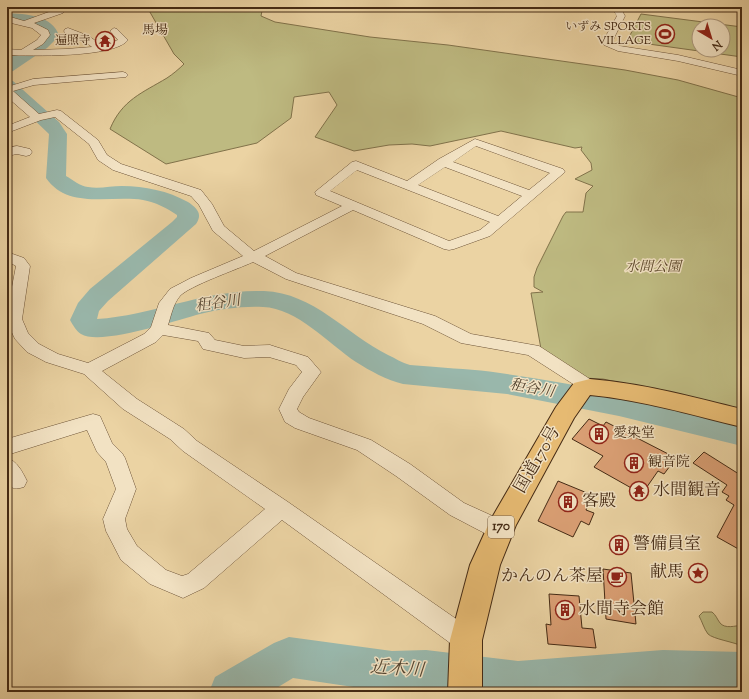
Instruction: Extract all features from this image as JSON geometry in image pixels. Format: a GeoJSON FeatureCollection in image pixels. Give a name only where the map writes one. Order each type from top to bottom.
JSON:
{"type":"FeatureCollection","features":[{"type":"Feature","properties":{"kind":"highway","name":"国道170号"},"geometry":{"type":"LineString","coordinates":[[464,692],[465,646],[485,566],[514,502],[565,413],[586,388]]}},
{"type":"Feature","properties":{"kind":"highway"},"geometry":{"type":"LineString","coordinates":[[586,388],[659,398],[742,418]]}},
{"type":"Feature","properties":{"kind":"street"},"geometry":{"type":"LineString","coordinates":[[7,28],[60,11],[63,7]]}},
{"type":"Feature","properties":{"kind":"street"},"geometry":{"type":"LineString","coordinates":[[615,7],[618,9],[621,16],[607,43],[618,48],[678,58],[742,73]]}},
{"type":"Feature","properties":{"kind":"street"},"geometry":{"type":"LineString","coordinates":[[7,19],[26,23],[42,29],[46,35],[40,42],[7,62]]}},
{"type":"Feature","properties":{"kind":"street"},"geometry":{"type":"LineString","coordinates":[[68,31],[86,38],[98,47]]}},
{"type":"Feature","properties":{"kind":"street"},"geometry":{"type":"LineString","coordinates":[[7,52],[65,52],[98,47],[123,41],[124,40],[114,31]]}},
{"type":"Feature","properties":{"kind":"street"},"geometry":{"type":"LineString","coordinates":[[37,118],[7,91],[33,82],[123,76]]}},
{"type":"Feature","properties":{"kind":"street"},"geometry":{"type":"LineString","coordinates":[[7,130],[37,118],[57,113],[94,142],[102,157],[117,167],[196,193],[205,204],[218,228],[253,257],[264,261],[291,276],[429,320],[467,339],[533,350],[586,388]]}},
{"type":"Feature","properties":{"kind":"street"},"geometry":{"type":"LineString","coordinates":[[409,185],[475,142],[559,172],[530,195],[499,221],[485,232],[449,246],[321,192],[356,165],[499,221]]}},
{"type":"Feature","properties":{"kind":"street"},"geometry":{"type":"LineString","coordinates":[[7,152],[17,150],[26,152]]}},
{"type":"Feature","properties":{"kind":"street"},"geometry":{"type":"LineString","coordinates":[[443,162],[530,195]]}},
{"type":"Feature","properties":{"kind":"street"},"geometry":{"type":"LineString","coordinates":[[90,370],[150,338],[159,329],[167,303],[175,292],[253,257],[353,206]]}},
{"type":"Feature","properties":{"kind":"street"},"geometry":{"type":"LineString","coordinates":[[7,256],[19,261],[23,266],[14,319],[21,335],[33,348],[90,370],[130,404],[177,434],[190,446],[281,508],[465,646]]}},
{"type":"Feature","properties":{"kind":"street"},"geometry":{"type":"LineString","coordinates":[[159,329],[203,337],[209,345],[244,352],[270,351],[302,361],[312,372],[295,394],[288,409],[292,417],[302,423],[364,446],[402,470],[456,509],[500,530]]}},
{"type":"Feature","properties":{"kind":"street"},"geometry":{"type":"LineString","coordinates":[[7,447],[93,422],[104,447],[115,458],[126,490],[114,519],[117,531],[129,553],[158,577],[183,587],[196,582],[281,508]]}},
{"type":"Feature","properties":{"kind":"green space","name":"水間公園"},"geometry":{"type":"Polygon","coordinates":[[[147,7],[274,7],[262,11],[261,16],[275,22],[370,37],[448,45],[625,70],[678,80],[742,98],[742,411],[603,379],[583,378],[541,349],[531,293],[543,292],[534,287],[534,277],[563,216],[566,212],[583,212],[586,193],[593,186],[575,179],[592,170],[591,163],[581,150],[582,147],[575,148],[501,131],[430,146],[412,144],[389,145],[354,151],[315,137],[337,105],[329,92],[294,97],[291,118],[257,143],[166,164],[110,129],[120,111],[127,104],[141,93],[169,76],[184,64],[174,54],[147,7]]]}},
{"type":"Feature","properties":{"kind":"green space","name":"いずみ SPORTS VILLAGE"},"geometry":{"type":"Polygon","coordinates":[[[641,14],[691,20],[691,50],[627,41],[641,14]]]}},
{"type":"Feature","properties":{"kind":"green space","name":"いずみ SPORTS VILLAGE"},"geometry":{"type":"Polygon","coordinates":[[[731,26],[742,27],[742,57],[731,55],[731,26]]]}},
{"type":"Feature","properties":{"kind":"green space"},"geometry":{"type":"Polygon","coordinates":[[[703,612],[712,612],[720,623],[725,626],[730,627],[742,625],[742,646],[708,634],[699,616],[703,612]]]}},
{"type":"Feature","properties":{"kind":"building"},"geometry":{"type":"Polygon","coordinates":[[[589,419],[603,426],[606,422],[676,458],[664,474],[658,471],[642,494],[594,467],[603,456],[572,439],[589,419]]]}},
{"type":"Feature","properties":{"kind":"building"},"geometry":{"type":"Polygon","coordinates":[[[704,452],[742,476],[742,551],[717,537],[734,505],[726,500],[729,496],[722,492],[727,485],[693,463],[704,452]]]}},
{"type":"Feature","properties":{"kind":"building","name":"客殿"},"geometry":{"type":"Polygon","coordinates":[[[558,481],[592,495],[586,510],[594,513],[589,525],[581,521],[573,537],[538,521],[558,481]]]}},
{"type":"Feature","properties":{"kind":"building"},"geometry":{"type":"Polygon","coordinates":[[[603,569],[631,573],[636,624],[606,619],[603,569]]]}},
{"type":"Feature","properties":{"kind":"building","name":"水間寺会館"},"geometry":{"type":"Polygon","coordinates":[[[549,594],[579,596],[582,628],[593,629],[596,648],[548,644],[546,624],[551,625],[549,594]]]}},
{"type":"Feature","properties":{"kind":"waterway","name":"秬谷川"},"geometry":{"type":"LineString","coordinates":[[7,17],[27,19],[41,23],[47,26],[51,31],[52,36],[42,45],[7,68]]}},
{"type":"Feature","properties":{"kind":"waterway","name":"秬谷川"},"geometry":{"type":"LineString","coordinates":[[7,85],[52,126],[58,134],[56,178],[67,186],[77,191],[95,194],[124,193],[150,195],[163,199],[188,212],[188,219],[180,227],[99,295],[87,309],[83,320],[91,328],[121,326],[154,319],[198,306],[264,299],[286,303],[306,312],[367,356],[403,374],[507,384],[619,405],[742,434]]}},
{"type":"Feature","properties":{"kind":"waterway","name":"近木川"},"geometry":{"type":"LineString","coordinates":[[230,692],[289,657],[392,672],[426,671],[518,682],[663,671],[742,673]]}},
{"type":"Feature","properties":{"kind":"place","name":"いずみ SPORTS VILLAGE"},"geometry":{"type":"Point","coordinates":[665,34]}},
{"type":"Feature","properties":{"kind":"place","name":"遍照寺"},"geometry":{"type":"Point","coordinates":[105,41]}},
{"type":"Feature","properties":{"kind":"place","name":"愛染堂"},"geometry":{"type":"Point","coordinates":[599,434]}},
{"type":"Feature","properties":{"kind":"place","name":"観音院"},"geometry":{"type":"Point","coordinates":[634,463]}},
{"type":"Feature","properties":{"kind":"place","name":"水間観音"},"geometry":{"type":"Point","coordinates":[639,491]}},
{"type":"Feature","properties":{"kind":"place","name":"客殿"},"geometry":{"type":"Point","coordinates":[568,502]}},
{"type":"Feature","properties":{"kind":"place","name":"警備員室"},"geometry":{"type":"Point","coordinates":[619,545]}},
{"type":"Feature","properties":{"kind":"place","name":"献馬"},"geometry":{"type":"Point","coordinates":[698,573]}},
{"type":"Feature","properties":{"kind":"place","name":"かんのん茶屋"},"geometry":{"type":"Point","coordinates":[617,577]}},
{"type":"Feature","properties":{"kind":"place","name":"水間寺会館"},"geometry":{"type":"Point","coordinates":[565,610]}},
{"type":"Feature","properties":{"kind":"district","name":"馬場"},"geometry":{"type":"Point","coordinates":[155,31]}}]}
